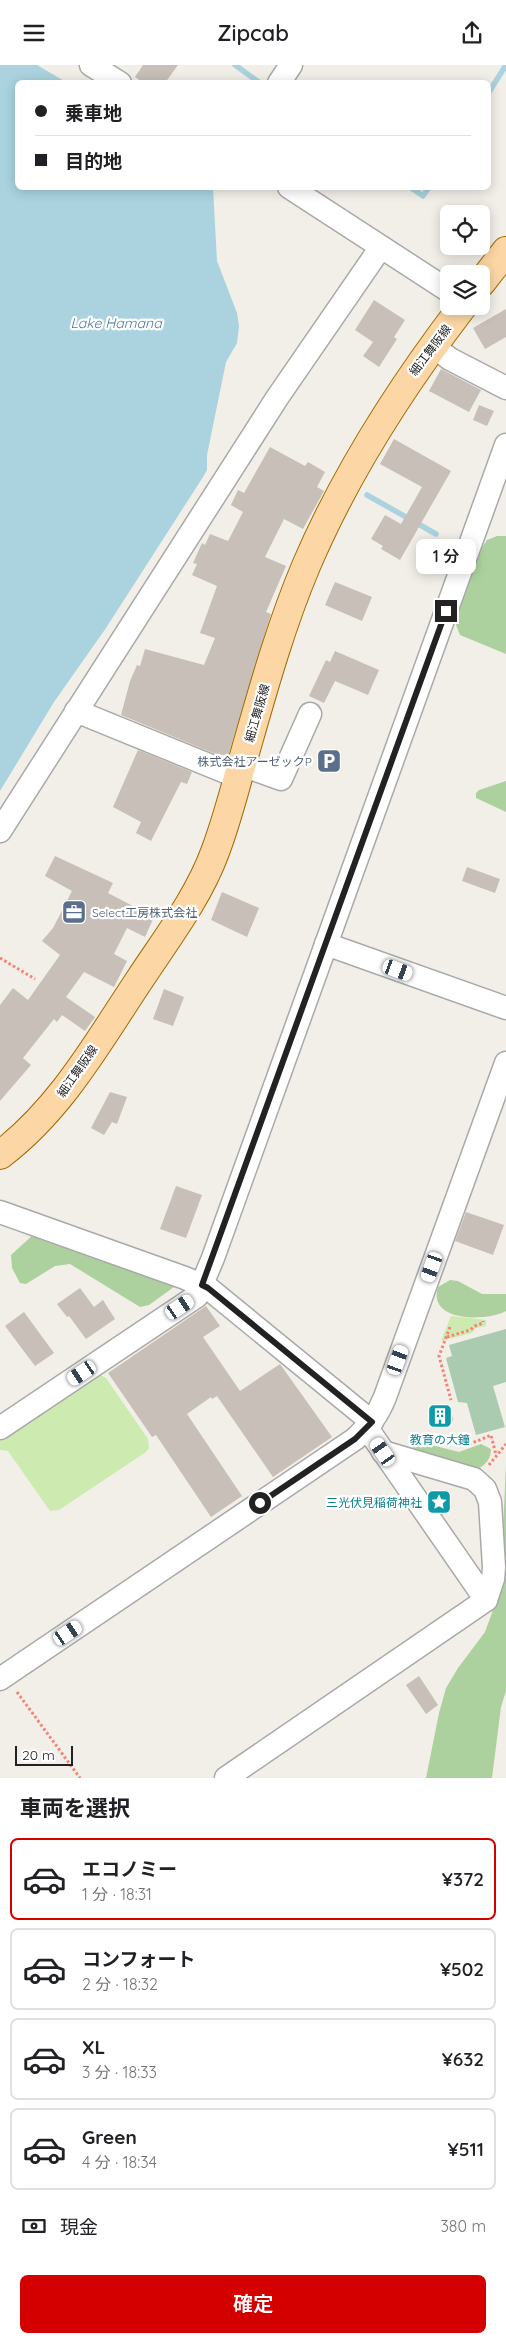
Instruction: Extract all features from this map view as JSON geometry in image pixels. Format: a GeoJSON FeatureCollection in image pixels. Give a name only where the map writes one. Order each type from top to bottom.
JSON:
{"type":"FeatureCollection","features":[{"type":"Feature","properties":{"kind":"main road"},"geometry":{"type":"LineString","coordinates":[[490,271],[506,251]]}},
{"type":"Feature","properties":{"kind":"main road","name":"細江舞阪線"},"geometry":{"type":"LineString","coordinates":[[0,1155],[24,1135],[56,1102],[182,915],[210,866],[281,634],[320,534],[371,438],[456,315]]}},
{"type":"Feature","properties":{"kind":"street"},"geometry":{"type":"LineString","coordinates":[[91,65],[115,80]]}},
{"type":"Feature","properties":{"kind":"street"},"geometry":{"type":"LineString","coordinates":[[281,80],[291,65]]}},
{"type":"Feature","properties":{"kind":"street"},"geometry":{"type":"LineString","coordinates":[[294,190],[440,285]]}},
{"type":"Feature","properties":{"kind":"street"},"geometry":{"type":"LineString","coordinates":[[0,831],[277,397],[381,247]]}},
{"type":"Feature","properties":{"kind":"street"},"geometry":{"type":"LineString","coordinates":[[433,346],[450,359],[506,389]]}},
{"type":"Feature","properties":{"kind":"street"},"geometry":{"type":"LineString","coordinates":[[0,1428],[197,1296],[506,445]]}},
{"type":"Feature","properties":{"kind":"street"},"geometry":{"type":"LineString","coordinates":[[76,711],[240,771],[281,779],[310,714]]}},
{"type":"Feature","properties":{"kind":"street"},"geometry":{"type":"LineString","coordinates":[[326,944],[506,1009]]}},
{"type":"Feature","properties":{"kind":"street"},"geometry":{"type":"LineString","coordinates":[[2,1677],[355,1439],[369,1425],[385,1397],[506,1063]]}},
{"type":"Feature","properties":{"kind":"street"},"geometry":{"type":"LineString","coordinates":[[0,1212],[202,1285],[216,1294],[369,1425],[383,1452],[486,1601]]}},
{"type":"Feature","properties":{"kind":"street"},"geometry":{"type":"LineString","coordinates":[[226,1778],[486,1601],[493,1579],[494,1567],[490,1502],[485,1489],[476,1480],[383,1452]]}},
{"type":"Feature","properties":{"kind":"path"},"geometry":{"type":"LineString","coordinates":[[0,958],[35,979]]}},
{"type":"Feature","properties":{"kind":"path"},"geometry":{"type":"LineString","coordinates":[[446,1337],[470,1330],[483,1323],[483,1321],[478,1321]]}},
{"type":"Feature","properties":{"kind":"path"},"geometry":{"type":"LineString","coordinates":[[450,1327],[439,1356],[452,1400]]}},
{"type":"Feature","properties":{"kind":"path"},"geometry":{"type":"LineString","coordinates":[[456,1436],[470,1443],[491,1435],[496,1455]]}},
{"type":"Feature","properties":{"kind":"path"},"geometry":{"type":"LineString","coordinates":[[476,1480],[506,1444]]}},
{"type":"Feature","properties":{"kind":"path"},"geometry":{"type":"LineString","coordinates":[[2,1677],[80,1778]]}},
{"type":"Feature","properties":{"kind":"green space"},"geometry":{"type":"Polygon","coordinates":[[[497,536],[506,536],[506,654],[460,635],[456,625],[458,613],[481,549],[487,540],[497,536]]]}},
{"type":"Feature","properties":{"kind":"green space"},"geometry":{"type":"Polygon","coordinates":[[[506,781],[506,812],[476,798],[476,793],[479,790],[506,781]]]}},
{"type":"Feature","properties":{"kind":"green space"},"geometry":{"type":"Polygon","coordinates":[[[34,1234],[173,1282],[174,1287],[149,1305],[140,1307],[70,1264],[55,1266],[26,1284],[20,1283],[12,1268],[11,1255],[34,1234]]]}},
{"type":"Feature","properties":{"kind":"green space"},"geometry":{"type":"Polygon","coordinates":[[[450,1280],[458,1281],[482,1294],[506,1294],[506,1311],[485,1317],[460,1316],[449,1313],[441,1307],[437,1299],[438,1287],[450,1280]]]}},
{"type":"Feature","properties":{"kind":"green space"},"geometry":{"type":"Polygon","coordinates":[[[451,1316],[486,1320],[486,1326],[476,1328],[472,1333],[441,1341],[451,1316]]]}},
{"type":"Feature","properties":{"kind":"green space"},"geometry":{"type":"Polygon","coordinates":[[[506,1329],[506,1382],[493,1386],[505,1427],[476,1435],[467,1403],[458,1402],[446,1358],[452,1356],[449,1345],[506,1329]]]}},
{"type":"Feature","properties":{"kind":"green space"},"geometry":{"type":"Polygon","coordinates":[[[97,1373],[106,1378],[148,1439],[149,1448],[146,1452],[59,1510],[50,1511],[8,1451],[0,1450],[0,1436],[97,1373]]]}},
{"type":"Feature","properties":{"kind":"green space"},"geometry":{"type":"Polygon","coordinates":[[[420,1442],[459,1452],[481,1444],[491,1449],[491,1453],[488,1461],[478,1469],[409,1450],[412,1444],[420,1442]]]}},
{"type":"Feature","properties":{"kind":"green space"},"geometry":{"type":"Polygon","coordinates":[[[506,1463],[506,1691],[501,1707],[492,1778],[426,1778],[446,1688],[458,1668],[485,1632],[496,1602],[501,1577],[506,1463]]]}},
{"type":"Feature","properties":{"kind":"water","name":"Lake Hamana"},"geometry":{"type":"Polygon","coordinates":[[[0,65],[37,65],[63,80],[15,80],[15,190],[213,190],[217,261],[237,313],[239,326],[237,343],[226,362],[207,455],[207,470],[106,628],[54,702],[0,791],[0,65]]]}},
{"type":"Feature","properties":{"kind":"building"},"geometry":{"type":"Polygon","coordinates":[[[143,65],[178,65],[167,80],[140,80],[135,77],[143,65]]]}},
{"type":"Feature","properties":{"kind":"building"},"geometry":{"type":"Polygon","coordinates":[[[374,300],[405,320],[394,337],[397,339],[379,367],[363,356],[373,342],[355,330],[374,300]]]}},
{"type":"Feature","properties":{"kind":"building"},"geometry":{"type":"Polygon","coordinates":[[[506,309],[506,337],[485,349],[473,328],[506,309]]]}},
{"type":"Feature","properties":{"kind":"building"},"geometry":{"type":"Polygon","coordinates":[[[441,369],[481,390],[469,412],[429,391],[441,369]]]}},
{"type":"Feature","properties":{"kind":"building"},"geometry":{"type":"Polygon","coordinates":[[[479,405],[494,411],[487,426],[473,420],[479,405]]]}},
{"type":"Feature","properties":{"kind":"building"},"geometry":{"type":"Polygon","coordinates":[[[394,439],[451,471],[400,560],[381,549],[383,546],[371,539],[385,515],[401,524],[422,487],[380,464],[394,439]]]}},
{"type":"Feature","properties":{"kind":"building"},"geometry":{"type":"Polygon","coordinates":[[[270,447],[305,466],[308,462],[325,472],[317,487],[324,491],[303,529],[284,519],[265,557],[286,566],[266,612],[271,614],[228,756],[213,753],[121,715],[130,681],[137,665],[140,666],[145,649],[204,665],[215,638],[200,633],[217,586],[192,575],[197,564],[193,563],[202,543],[205,545],[210,534],[228,541],[243,512],[231,505],[238,490],[244,493],[270,447]]]}},
{"type":"Feature","properties":{"kind":"building"},"geometry":{"type":"Polygon","coordinates":[[[335,582],[372,597],[362,621],[325,605],[335,582]]]}},
{"type":"Feature","properties":{"kind":"building"},"geometry":{"type":"Polygon","coordinates":[[[335,651],[379,670],[368,695],[335,681],[324,703],[309,696],[326,660],[330,662],[335,651]]]}},
{"type":"Feature","properties":{"kind":"building"},"geometry":{"type":"Polygon","coordinates":[[[138,750],[192,772],[187,784],[181,782],[151,841],[136,833],[141,822],[113,807],[138,750]]]}},
{"type":"Feature","properties":{"kind":"building"},"geometry":{"type":"Polygon","coordinates":[[[55,856],[113,883],[108,893],[154,917],[145,937],[127,928],[114,954],[127,961],[114,987],[84,972],[66,997],[95,1017],[85,1031],[62,1015],[57,1022],[54,1019],[23,1058],[31,1065],[0,1101],[0,1005],[13,988],[28,1000],[60,955],[42,941],[53,928],[72,891],[45,876],[55,856]]]}},
{"type":"Feature","properties":{"kind":"building"},"geometry":{"type":"Polygon","coordinates":[[[467,867],[500,879],[495,893],[462,881],[467,867]]]}},
{"type":"Feature","properties":{"kind":"building"},"geometry":{"type":"Polygon","coordinates":[[[222,892],[259,908],[247,937],[211,920],[222,892]]]}},
{"type":"Feature","properties":{"kind":"building"},"geometry":{"type":"Polygon","coordinates":[[[164,989],[184,997],[173,1026],[153,1019],[164,989]]]}},
{"type":"Feature","properties":{"kind":"building"},"geometry":{"type":"Polygon","coordinates":[[[110,1092],[127,1097],[117,1124],[112,1122],[104,1135],[91,1128],[110,1092]]]}},
{"type":"Feature","properties":{"kind":"building"},"geometry":{"type":"Polygon","coordinates":[[[176,1186],[202,1195],[186,1238],[160,1229],[176,1186]]]}},
{"type":"Feature","properties":{"kind":"building"},"geometry":{"type":"Polygon","coordinates":[[[466,1212],[504,1225],[493,1255],[455,1241],[466,1212]]]}},
{"type":"Feature","properties":{"kind":"building"},"geometry":{"type":"Polygon","coordinates":[[[80,1288],[94,1307],[103,1300],[115,1319],[86,1339],[69,1316],[67,1317],[57,1304],[80,1288]]]}},
{"type":"Feature","properties":{"kind":"building"},"geometry":{"type":"Polygon","coordinates":[[[206,1306],[220,1326],[203,1337],[240,1391],[280,1364],[332,1437],[273,1477],[217,1396],[212,1399],[211,1397],[187,1414],[242,1496],[211,1517],[156,1435],[152,1437],[108,1373],[206,1306]]]}},
{"type":"Feature","properties":{"kind":"building"},"geometry":{"type":"Polygon","coordinates":[[[24,1312],[54,1353],[35,1366],[5,1326],[24,1312]]]}},
{"type":"Feature","properties":{"kind":"building","name":"教育の大鐘"},"geometry":{"type":"Polygon","coordinates":[[[434,1405],[451,1409],[453,1420],[448,1428],[429,1424],[428,1413],[434,1405]]]}},
{"type":"Feature","properties":{"kind":"building"},"geometry":{"type":"Polygon","coordinates":[[[419,1676],[438,1705],[426,1714],[406,1685],[419,1676]]]}},
{"type":"Feature","properties":{"kind":"waterway"},"geometry":{"type":"LineString","coordinates":[[235,65],[256,80]]}},
{"type":"Feature","properties":{"kind":"waterway"},"geometry":{"type":"LineString","coordinates":[[491,89],[506,65]]}},
{"type":"Feature","properties":{"kind":"waterway"},"geometry":{"type":"LineString","coordinates":[[414,190],[423,196],[427,190]]}},
{"type":"Feature","properties":{"kind":"waterway"},"geometry":{"type":"LineString","coordinates":[[367,495],[436,534]]}},
{"type":"Feature","properties":{"kind":"place","name":"株式会社アーゼックP"},"geometry":{"type":"Point","coordinates":[329,761]}},
{"type":"Feature","properties":{"kind":"place","name":"Select工房株式会社"},"geometry":{"type":"Point","coordinates":[74,912]}},
{"type":"Feature","properties":{"kind":"place","name":"教育の大鐘"},"geometry":{"type":"Point","coordinates":[440,1416]}},
{"type":"Feature","properties":{"kind":"place","name":"三光伏見稲荷神社"},"geometry":{"type":"Point","coordinates":[439,1502]}},
{"type":"Feature","properties":{"kind":"route"},"geometry":{"type":"LineString","coordinates":[[260,1503],[355,1439],[372,1422],[202,1285],[446,611]]}}]}
